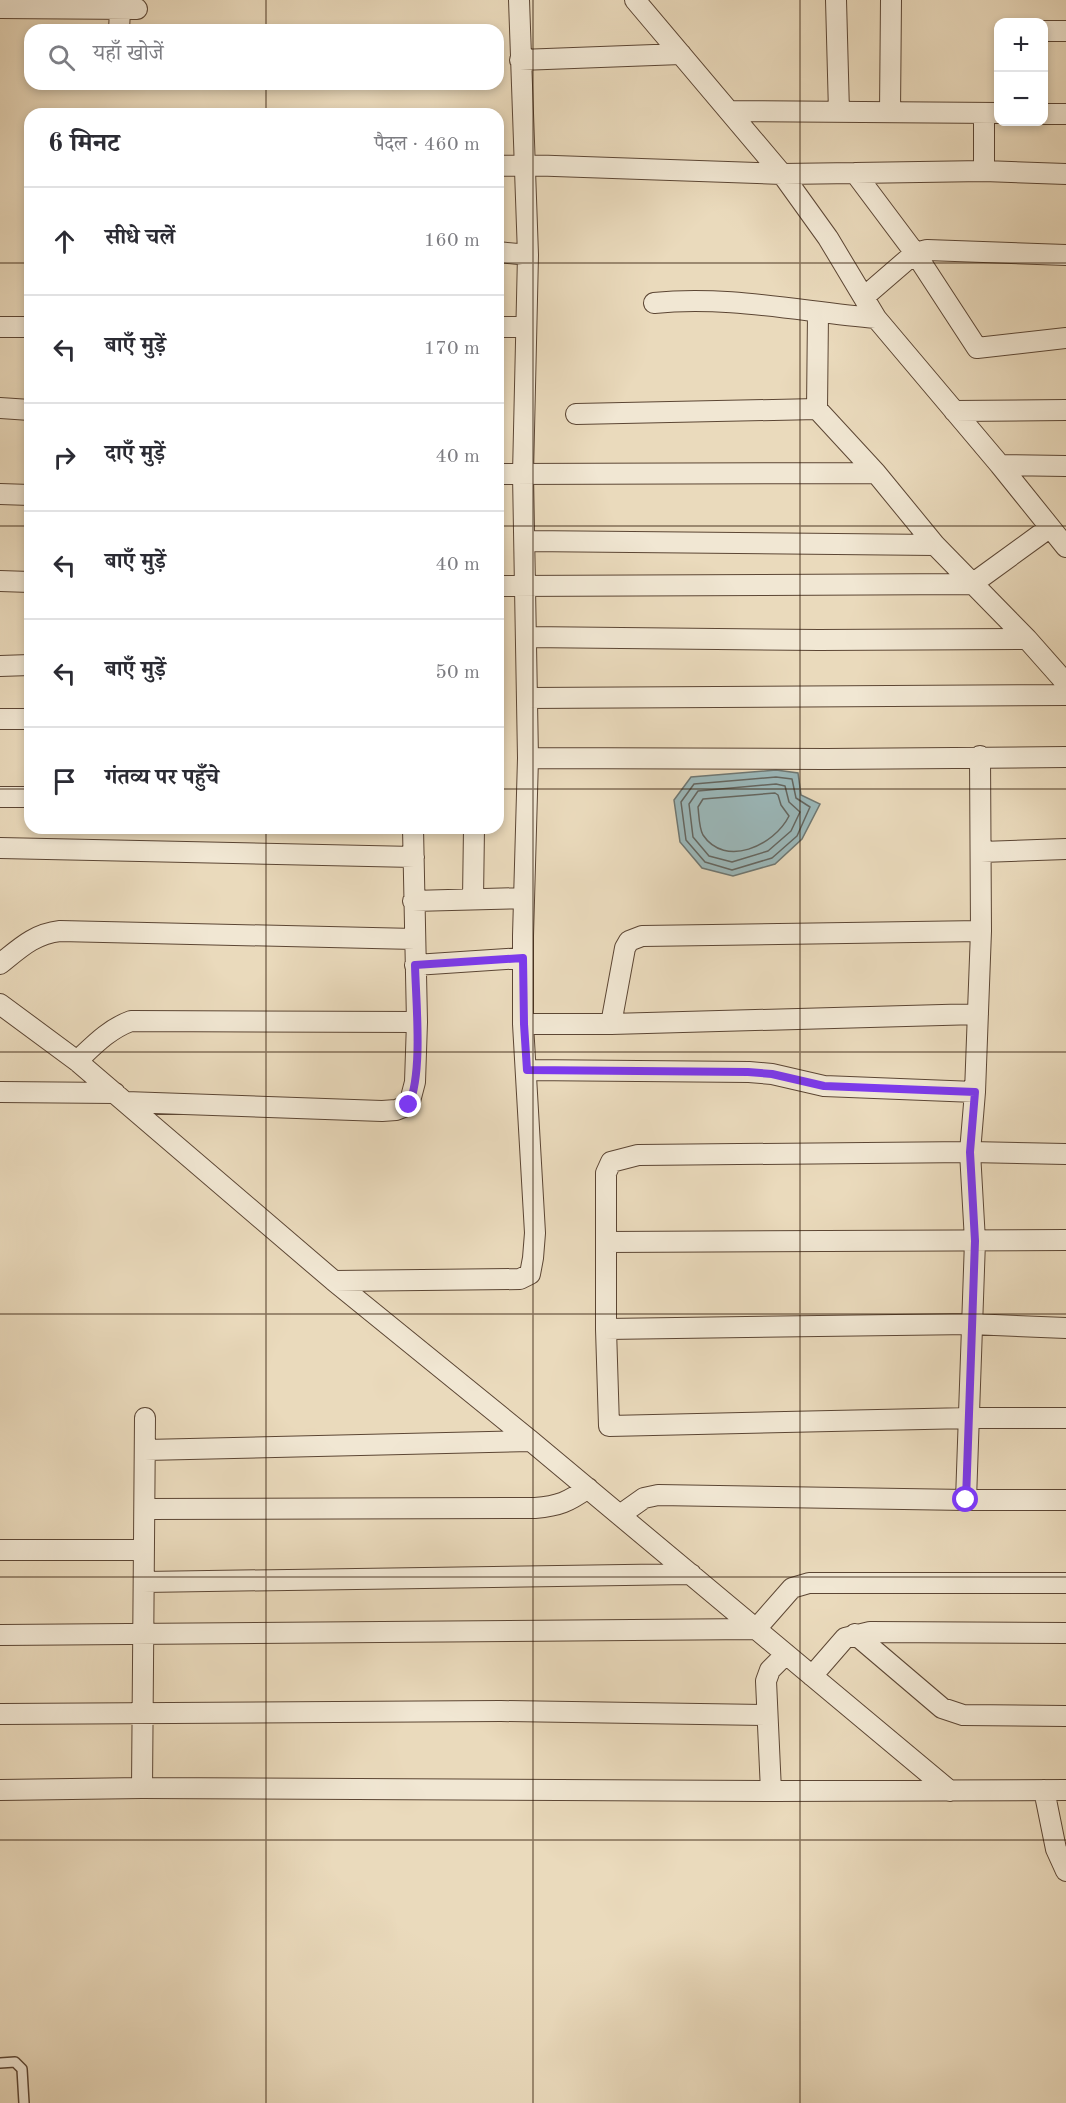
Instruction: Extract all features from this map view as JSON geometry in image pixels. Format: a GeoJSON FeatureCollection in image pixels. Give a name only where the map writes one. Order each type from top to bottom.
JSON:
{"type":"FeatureCollection","features":[{"type":"Feature","properties":{"kind":"street"},"geometry":{"type":"LineString","coordinates":[[333,1281],[520,1279],[530,1274],[533,1258],[535,1233],[524,1024],[523,958],[528,758],[524,474],[528,255],[519,0]]}},
{"type":"Feature","properties":{"kind":"street"},"geometry":{"type":"LineString","coordinates":[[635,0],[782,174],[828,238],[876,318],[1000,465],[1049,528],[1065,544]]}},
{"type":"Feature","properties":{"kind":"street"},"geometry":{"type":"LineString","coordinates":[[836,0],[839,112]]}},
{"type":"Feature","properties":{"kind":"street"},"geometry":{"type":"LineString","coordinates":[[890,112],[891,0]]}},
{"type":"Feature","properties":{"kind":"street"},"geometry":{"type":"LineString","coordinates":[[0,8],[91,5],[128,9],[122,24]]}},
{"type":"Feature","properties":{"kind":"street"},"geometry":{"type":"LineString","coordinates":[[1048,31],[1066,31]]}},
{"type":"Feature","properties":{"kind":"street"},"geometry":{"type":"LineString","coordinates":[[520,60],[681,54]]}},
{"type":"Feature","properties":{"kind":"street"},"geometry":{"type":"LineString","coordinates":[[729,111],[991,113],[984,171]]}},
{"type":"Feature","properties":{"kind":"street"},"geometry":{"type":"LineString","coordinates":[[1048,114],[1066,114]]}},
{"type":"Feature","properties":{"kind":"street"},"geometry":{"type":"LineString","coordinates":[[504,166],[782,174],[984,171],[1066,174]]}},
{"type":"Feature","properties":{"kind":"street"},"geometry":{"type":"LineString","coordinates":[[855,172],[915,253],[977,348],[1066,338]]}},
{"type":"Feature","properties":{"kind":"street"},"geometry":{"type":"LineString","coordinates":[[864,297],[915,253],[927,250],[1066,255]]}},
{"type":"Feature","properties":{"kind":"street"},"geometry":{"type":"LineString","coordinates":[[504,253],[528,255]]}},
{"type":"Feature","properties":{"kind":"street"},"geometry":{"type":"LineString","coordinates":[[654,303],[724,302],[876,318]]}},
{"type":"Feature","properties":{"kind":"street"},"geometry":{"type":"LineString","coordinates":[[818,313],[817,409],[876,473],[935,544],[1066,683]]}},
{"type":"Feature","properties":{"kind":"street"},"geometry":{"type":"LineString","coordinates":[[0,327],[24,327]]}},
{"type":"Feature","properties":{"kind":"street"},"geometry":{"type":"LineString","coordinates":[[504,327],[525,327]]}},
{"type":"Feature","properties":{"kind":"street"},"geometry":{"type":"LineString","coordinates":[[0,408],[24,410]]}},
{"type":"Feature","properties":{"kind":"street"},"geometry":{"type":"LineString","coordinates":[[576,414],[817,409]]}},
{"type":"Feature","properties":{"kind":"street"},"geometry":{"type":"LineString","coordinates":[[954,411],[1066,410]]}},
{"type":"Feature","properties":{"kind":"street"},"geometry":{"type":"LineString","coordinates":[[1000,465],[1066,466]]}},
{"type":"Feature","properties":{"kind":"street"},"geometry":{"type":"LineString","coordinates":[[504,474],[876,473]]}},
{"type":"Feature","properties":{"kind":"street"},"geometry":{"type":"LineString","coordinates":[[0,494],[24,495]]}},
{"type":"Feature","properties":{"kind":"street"},"geometry":{"type":"LineString","coordinates":[[504,586],[972,584],[1049,528]]}},
{"type":"Feature","properties":{"kind":"street"},"geometry":{"type":"LineString","coordinates":[[526,541],[935,544]]}},
{"type":"Feature","properties":{"kind":"street"},"geometry":{"type":"LineString","coordinates":[[0,581],[24,582]]}},
{"type":"Feature","properties":{"kind":"street"},"geometry":{"type":"LineString","coordinates":[[527,637],[819,640],[1027,639]]}},
{"type":"Feature","properties":{"kind":"street"},"geometry":{"type":"LineString","coordinates":[[0,666],[24,665]]}},
{"type":"Feature","properties":{"kind":"street"},"geometry":{"type":"LineString","coordinates":[[528,698],[1066,695]]}},
{"type":"Feature","properties":{"kind":"street"},"geometry":{"type":"LineString","coordinates":[[0,719],[24,719]]}},
{"type":"Feature","properties":{"kind":"street"},"geometry":{"type":"LineString","coordinates":[[966,1500],[975,1241],[970,1152],[975,1092],[981,931],[980,756]]}},
{"type":"Feature","properties":{"kind":"street"},"geometry":{"type":"LineString","coordinates":[[528,758],[1066,757]]}},
{"type":"Feature","properties":{"kind":"street"},"geometry":{"type":"LineString","coordinates":[[0,796],[24,796]]}},
{"type":"Feature","properties":{"kind":"street"},"geometry":{"type":"LineString","coordinates":[[0,1092],[396,1110],[409,1105],[416,1082],[417,1022],[413,834]]}},
{"type":"Feature","properties":{"kind":"street"},"geometry":{"type":"LineString","coordinates":[[473,899],[474,834]]}},
{"type":"Feature","properties":{"kind":"street"},"geometry":{"type":"LineString","coordinates":[[0,848],[414,857]]}},
{"type":"Feature","properties":{"kind":"street"},"geometry":{"type":"LineString","coordinates":[[981,852],[1066,849]]}},
{"type":"Feature","properties":{"kind":"street"},"geometry":{"type":"LineString","coordinates":[[413,901],[524,898]]}},
{"type":"Feature","properties":{"kind":"street"},"geometry":{"type":"LineString","coordinates":[[611,1024],[625,948],[629,941],[642,936],[981,931]]}},
{"type":"Feature","properties":{"kind":"street"},"geometry":{"type":"LineString","coordinates":[[0,964],[22,946],[44,933],[60,932],[416,939]]}},
{"type":"Feature","properties":{"kind":"street"},"geometry":{"type":"LineString","coordinates":[[415,965],[523,958]]}},
{"type":"Feature","properties":{"kind":"street"},"geometry":{"type":"LineString","coordinates":[[0,1004],[77,1061],[333,1281],[588,1488],[950,1791]]}},
{"type":"Feature","properties":{"kind":"street"},"geometry":{"type":"LineString","coordinates":[[524,1024],[611,1024],[978,1014]]}},
{"type":"Feature","properties":{"kind":"street"},"geometry":{"type":"LineString","coordinates":[[77,1061],[105,1035],[131,1021],[417,1022]]}},
{"type":"Feature","properties":{"kind":"street"},"geometry":{"type":"LineString","coordinates":[[527,1070],[748,1072],[772,1074],[824,1086],[975,1092]]}},
{"type":"Feature","properties":{"kind":"street"},"geometry":{"type":"LineString","coordinates":[[1066,1154],[970,1152],[638,1155],[611,1162],[606,1173],[606,1329],[609,1426],[1066,1418]]}},
{"type":"Feature","properties":{"kind":"street"},"geometry":{"type":"LineString","coordinates":[[606,1242],[1066,1240]]}},
{"type":"Feature","properties":{"kind":"street"},"geometry":{"type":"LineString","coordinates":[[606,1329],[971,1324],[1066,1328]]}},
{"type":"Feature","properties":{"kind":"street"},"geometry":{"type":"LineString","coordinates":[[142,1788],[145,1418]]}},
{"type":"Feature","properties":{"kind":"street"},"geometry":{"type":"LineString","coordinates":[[145,1450],[531,1441]]}},
{"type":"Feature","properties":{"kind":"street"},"geometry":{"type":"LineString","coordinates":[[145,1509],[535,1508],[553,1507],[567,1502],[588,1488]]}},
{"type":"Feature","properties":{"kind":"street"},"geometry":{"type":"LineString","coordinates":[[620,1515],[644,1498],[658,1495],[1066,1500]]}},
{"type":"Feature","properties":{"kind":"street"},"geometry":{"type":"LineString","coordinates":[[0,1550],[144,1550]]}},
{"type":"Feature","properties":{"kind":"street"},"geometry":{"type":"LineString","coordinates":[[144,1582],[691,1574]]}},
{"type":"Feature","properties":{"kind":"street"},"geometry":{"type":"LineString","coordinates":[[0,1635],[756,1629],[792,1588],[809,1583],[1066,1583]]}},
{"type":"Feature","properties":{"kind":"street"},"geometry":{"type":"LineString","coordinates":[[812,1676],[845,1638],[855,1634],[870,1632],[1066,1633]]}},
{"type":"Feature","properties":{"kind":"street"},"geometry":{"type":"LineString","coordinates":[[855,1634],[942,1708],[951,1712],[1066,1716]]}},
{"type":"Feature","properties":{"kind":"street"},"geometry":{"type":"LineString","coordinates":[[771,1791],[766,1715],[768,1674],[786,1654]]}},
{"type":"Feature","properties":{"kind":"street"},"geometry":{"type":"LineString","coordinates":[[0,1714],[501,1711],[766,1715]]}},
{"type":"Feature","properties":{"kind":"street"},"geometry":{"type":"LineString","coordinates":[[0,1790],[142,1788],[1066,1790]]}},
{"type":"Feature","properties":{"kind":"street"},"geometry":{"type":"LineString","coordinates":[[1044,1790],[1056,1849],[1066,1871]]}},
{"type":"Feature","properties":{"kind":"lane"},"geometry":{"type":"LineString","coordinates":[[0,2063],[15,2062],[22,2069],[24,2103]]}},
{"type":"Feature","properties":{"kind":"water"},"geometry":{"type":"Polygon","coordinates":[[[776,770],[798,773],[801,795],[820,804],[802,839],[775,864],[733,876],[702,868],[680,842],[674,800],[691,777],[776,770]]]}},
{"type":"Feature","properties":{"kind":"route"},"geometry":{"type":"LineString","coordinates":[[409,1105],[416,1082],[415,965],[523,958],[527,1070],[748,1072],[772,1074],[824,1086],[975,1092],[970,1152],[975,1241],[966,1500]]}}]}
